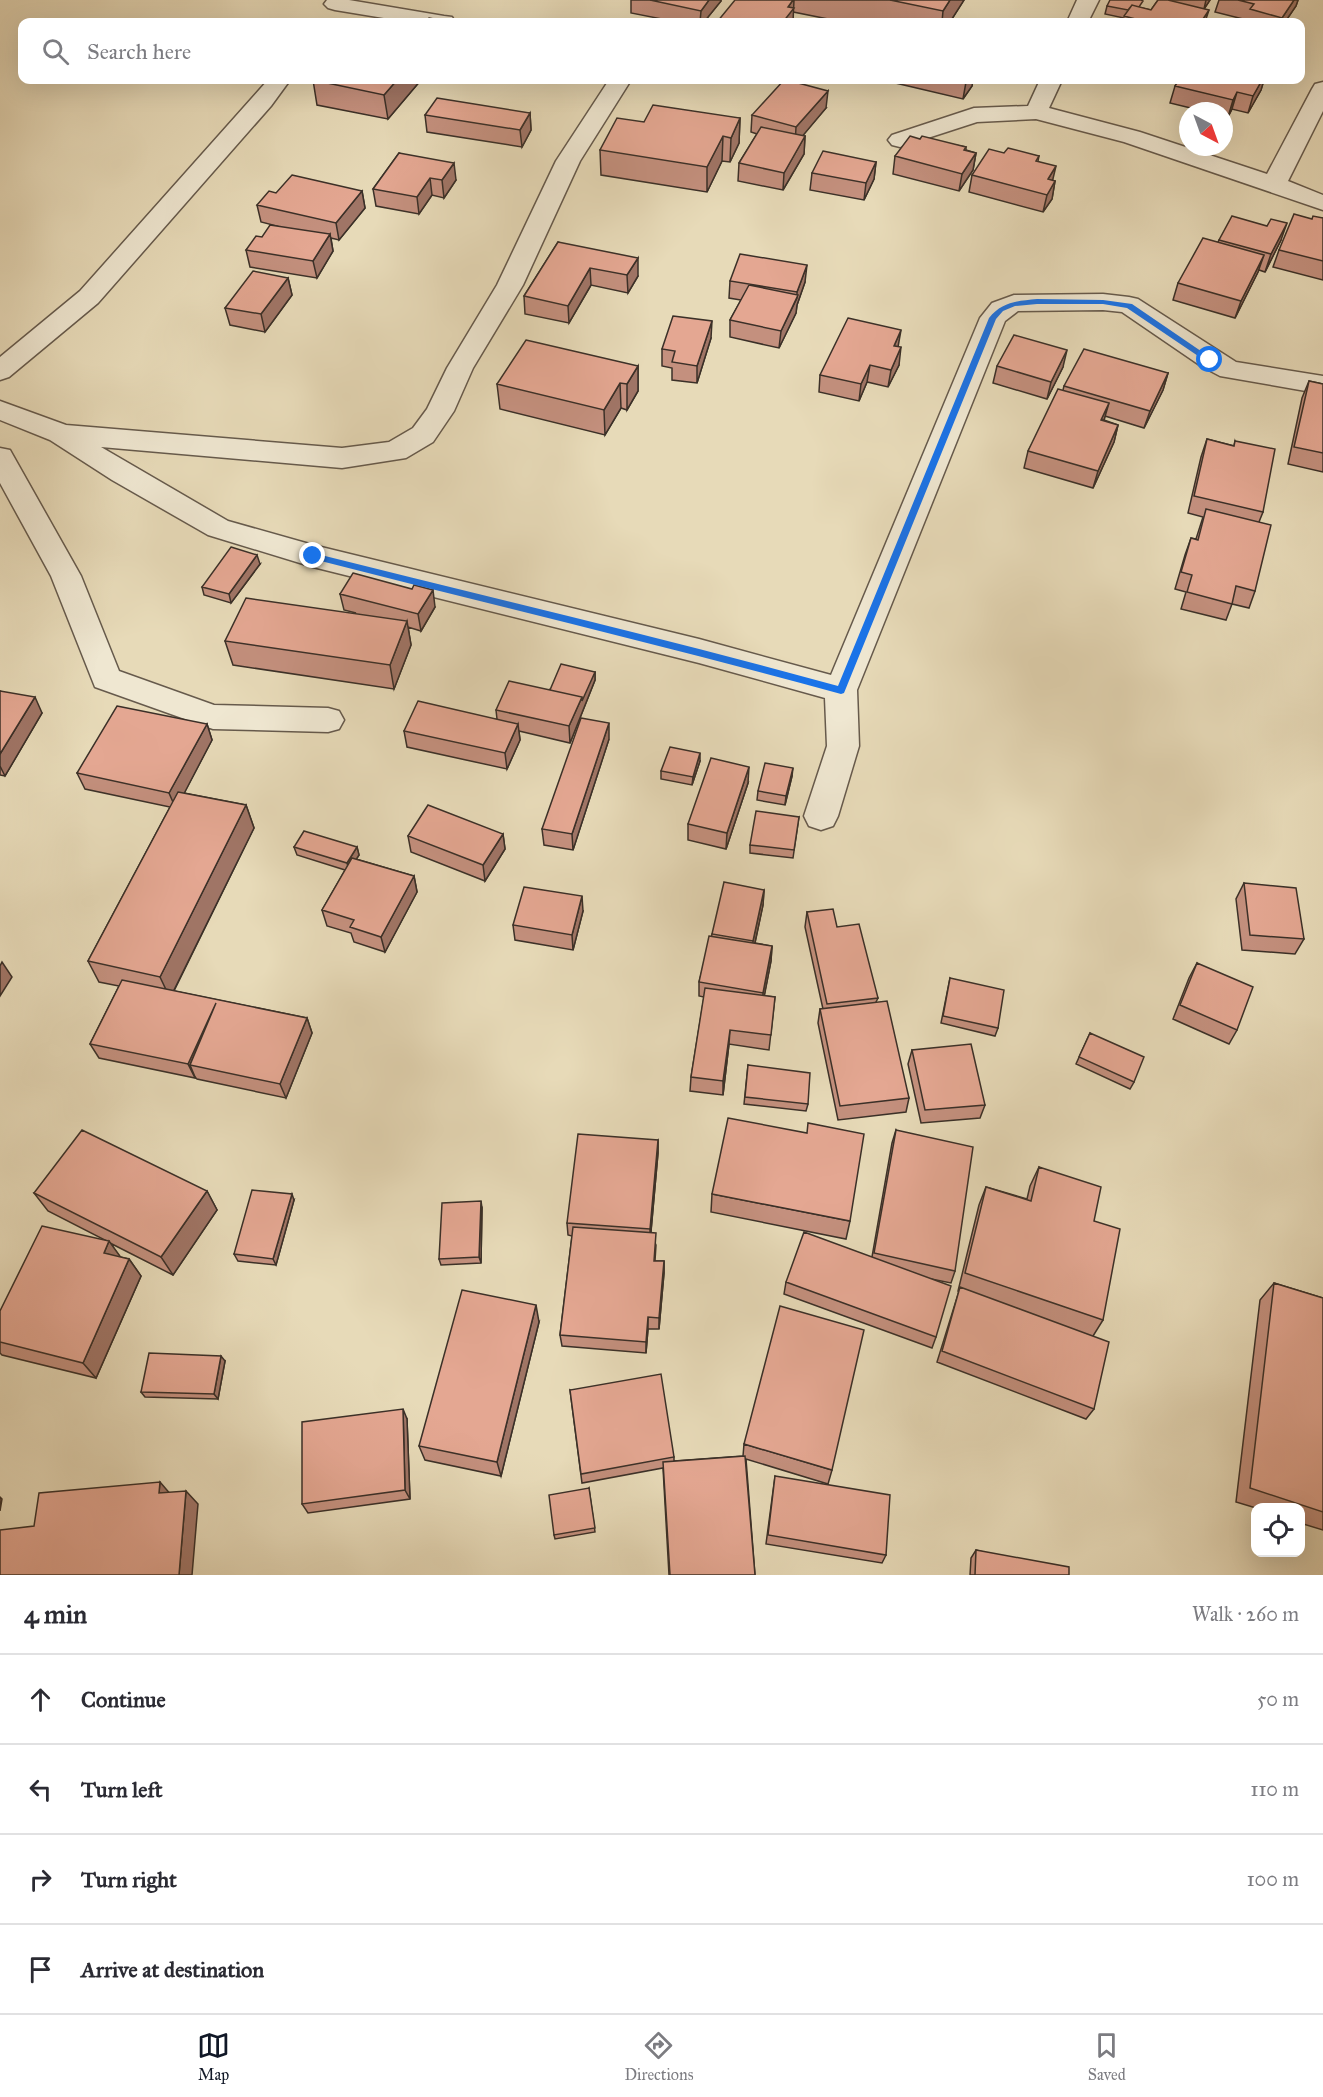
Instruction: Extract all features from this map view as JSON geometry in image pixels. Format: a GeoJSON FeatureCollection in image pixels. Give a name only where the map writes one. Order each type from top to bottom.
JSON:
{"type":"FeatureCollection","features":[{"type":"Feature","properties":{"kind":"street"},"geometry":{"type":"LineString","coordinates":[[1080,18],[1088,0]]}},
{"type":"Feature","properties":{"kind":"street"},"geometry":{"type":"LineString","coordinates":[[324,18],[336,2],[422,18]]}},
{"type":"Feature","properties":{"kind":"street"},"geometry":{"type":"LineString","coordinates":[[0,371],[89,297],[276,84]]}},
{"type":"Feature","properties":{"kind":"street"},"geometry":{"type":"LineString","coordinates":[[60,433],[342,458],[396,451],[423,435],[440,411],[460,368],[510,285],[568,161],[617,84]]}},
{"type":"Feature","properties":{"kind":"street"},"geometry":{"type":"LineString","coordinates":[[1036,112],[1049,84]]}},
{"type":"Feature","properties":{"kind":"street"},"geometry":{"type":"LineString","coordinates":[[1275,184],[1323,89]]}},
{"type":"Feature","properties":{"kind":"street"},"geometry":{"type":"LineString","coordinates":[[900,140],[974,116],[1036,112],[1132,137],[1275,184],[1323,203]]}},
{"type":"Feature","properties":{"kind":"street"},"geometry":{"type":"LineString","coordinates":[[821,816],[843,746],[841,690],[993,318],[1001,309],[1014,303],[1037,302],[1103,302],[1129,306],[1210,360],[1229,370],[1323,385]]}},
{"type":"Feature","properties":{"kind":"street"},"geometry":{"type":"LineString","coordinates":[[0,410],[60,433],[122,473],[218,528],[324,559],[699,651],[841,690]]}},
{"type":"Feature","properties":{"kind":"street"},"geometry":{"type":"LineString","coordinates":[[0,457],[66,576],[106,679],[213,717],[328,720]]}},
{"type":"Feature","properties":{"kind":"building"},"geometry":{"type":"Polygon","coordinates":[[[650,0],[709,0],[701,11],[650,0]]]}},
{"type":"Feature","properties":{"kind":"building"},"geometry":{"type":"Polygon","coordinates":[[[735,0],[793,0],[788,7],[794,8],[786,18],[720,18],[735,0]]]}},
{"type":"Feature","properties":{"kind":"building"},"geometry":{"type":"Polygon","coordinates":[[[890,0],[950,0],[943,11],[890,0]]]}},
{"type":"Feature","properties":{"kind":"building"},"geometry":{"type":"Polygon","coordinates":[[[1110,0],[1143,1],[1139,7],[1132,5],[1128,10],[1107,6],[1110,0]]]}},
{"type":"Feature","properties":{"kind":"building"},"geometry":{"type":"Polygon","coordinates":[[[1158,0],[1168,0],[1209,10],[1204,18],[1132,18],[1124,16],[1132,5],[1151,10],[1158,0]]]}},
{"type":"Feature","properties":{"kind":"building"},"geometry":{"type":"Polygon","coordinates":[[[1238,0],[1294,0],[1282,18],[1250,9],[1254,4],[1238,0]]]}},
{"type":"Feature","properties":{"kind":"building"},"geometry":{"type":"Polygon","coordinates":[[[332,84],[394,84],[384,95],[332,84]]]}},
{"type":"Feature","properties":{"kind":"building"},"geometry":{"type":"Polygon","coordinates":[[[780,84],[802,84],[828,91],[796,127],[752,115],[780,84]]]}},
{"type":"Feature","properties":{"kind":"building"},"geometry":{"type":"Polygon","coordinates":[[[1176,84],[1260,84],[1253,96],[1237,92],[1233,100],[1175,86],[1176,84]]]}},
{"type":"Feature","properties":{"kind":"building"},"geometry":{"type":"Polygon","coordinates":[[[437,98],[530,113],[520,130],[425,115],[437,98]]]}},
{"type":"Feature","properties":{"kind":"building"},"geometry":{"type":"Polygon","coordinates":[[[653,105],[740,118],[731,138],[723,136],[707,167],[600,150],[617,118],[644,122],[653,105]]]}},
{"type":"Feature","properties":{"kind":"building"},"geometry":{"type":"Polygon","coordinates":[[[761,127],[805,136],[784,173],[739,163],[761,127]]]}},
{"type":"Feature","properties":{"kind":"building"},"geometry":{"type":"Polygon","coordinates":[[[910,136],[920,139],[922,136],[966,147],[964,150],[976,153],[962,174],[895,156],[910,136]]]}},
{"type":"Feature","properties":{"kind":"building"},"geometry":{"type":"Polygon","coordinates":[[[1008,148],[1039,156],[1036,161],[1056,166],[1048,179],[1055,181],[1047,195],[972,175],[989,149],[1004,153],[1008,148]]]}},
{"type":"Feature","properties":{"kind":"building"},"geometry":{"type":"Polygon","coordinates":[[[823,151],[876,162],[866,183],[812,173],[823,151]]]}},
{"type":"Feature","properties":{"kind":"building"},"geometry":{"type":"Polygon","coordinates":[[[399,153],[454,163],[442,180],[430,178],[417,197],[373,189],[399,153]]]}},
{"type":"Feature","properties":{"kind":"building"},"geometry":{"type":"Polygon","coordinates":[[[292,175],[362,191],[336,223],[257,205],[269,191],[276,193],[292,175]]]}},
{"type":"Feature","properties":{"kind":"building"},"geometry":{"type":"Polygon","coordinates":[[[1294,214],[1312,219],[1313,216],[1323,218],[1323,261],[1279,250],[1294,214]]]}},
{"type":"Feature","properties":{"kind":"building"},"geometry":{"type":"Polygon","coordinates":[[[1232,216],[1267,226],[1271,219],[1287,223],[1271,254],[1219,240],[1232,216]]]}},
{"type":"Feature","properties":{"kind":"building"},"geometry":{"type":"Polygon","coordinates":[[[270,225],[330,234],[313,261],[246,250],[256,236],[262,237],[270,225]]]}},
{"type":"Feature","properties":{"kind":"building"},"geometry":{"type":"Polygon","coordinates":[[[1203,238],[1264,255],[1241,301],[1178,283],[1203,238]]]}},
{"type":"Feature","properties":{"kind":"building"},"geometry":{"type":"Polygon","coordinates":[[[558,242],[638,258],[627,275],[590,268],[568,306],[524,296],[558,242]]]}},
{"type":"Feature","properties":{"kind":"building"},"geometry":{"type":"Polygon","coordinates":[[[740,254],[807,265],[797,292],[730,281],[740,254]]]}},
{"type":"Feature","properties":{"kind":"building"},"geometry":{"type":"Polygon","coordinates":[[[253,271],[288,278],[261,314],[225,308],[253,271]]]}},
{"type":"Feature","properties":{"kind":"building"},"geometry":{"type":"Polygon","coordinates":[[[749,285],[798,295],[781,331],[730,320],[749,285]]]}},
{"type":"Feature","properties":{"kind":"building"},"geometry":{"type":"Polygon","coordinates":[[[673,316],[712,321],[697,366],[672,362],[675,351],[662,349],[673,316]]]}},
{"type":"Feature","properties":{"kind":"building"},"geometry":{"type":"Polygon","coordinates":[[[848,318],[901,330],[894,346],[901,347],[891,370],[870,365],[861,384],[820,375],[848,318]]]}},
{"type":"Feature","properties":{"kind":"building"},"geometry":{"type":"Polygon","coordinates":[[[1014,335],[1067,350],[1051,382],[997,366],[1014,335]]]}},
{"type":"Feature","properties":{"kind":"building"},"geometry":{"type":"Polygon","coordinates":[[[526,340],[638,366],[627,384],[620,383],[604,410],[497,384],[526,340]]]}},
{"type":"Feature","properties":{"kind":"building"},"geometry":{"type":"Polygon","coordinates":[[[1084,349],[1168,373],[1150,411],[1064,386],[1084,349]]]}},
{"type":"Feature","properties":{"kind":"building"},"geometry":{"type":"Polygon","coordinates":[[[1309,381],[1323,384],[1323,453],[1294,447],[1309,381]]]}},
{"type":"Feature","properties":{"kind":"building"},"geometry":{"type":"Polygon","coordinates":[[[1058,389],[1109,403],[1101,420],[1118,425],[1098,471],[1028,451],[1058,389]]]}},
{"type":"Feature","properties":{"kind":"building"},"geometry":{"type":"Polygon","coordinates":[[[1207,439],[1234,446],[1235,441],[1275,449],[1263,512],[1194,496],[1207,439]]]}},
{"type":"Feature","properties":{"kind":"building"},"geometry":{"type":"Polygon","coordinates":[[[1206,509],[1271,525],[1255,591],[1236,586],[1232,604],[1187,592],[1192,575],[1181,572],[1191,538],[1198,540],[1206,509]]]}},
{"type":"Feature","properties":{"kind":"building"},"geometry":{"type":"Polygon","coordinates":[[[231,547],[257,555],[229,594],[202,587],[231,547]]]}},
{"type":"Feature","properties":{"kind":"building"},"geometry":{"type":"Polygon","coordinates":[[[353,573],[412,589],[414,585],[433,590],[418,614],[340,594],[353,573]]]}},
{"type":"Feature","properties":{"kind":"building"},"geometry":{"type":"Polygon","coordinates":[[[246,598],[407,621],[390,665],[225,641],[246,598]]]}},
{"type":"Feature","properties":{"kind":"building"},"geometry":{"type":"Polygon","coordinates":[[[561,664],[595,672],[582,701],[582,697],[550,690],[561,664]]]}},
{"type":"Feature","properties":{"kind":"building"},"geometry":{"type":"Polygon","coordinates":[[[509,681],[582,697],[569,726],[496,710],[509,681]]]}},
{"type":"Feature","properties":{"kind":"building"},"geometry":{"type":"Polygon","coordinates":[[[0,691],[35,697],[0,754],[0,691]]]}},
{"type":"Feature","properties":{"kind":"building"},"geometry":{"type":"Polygon","coordinates":[[[418,701],[518,724],[505,753],[404,731],[418,701]]]}},
{"type":"Feature","properties":{"kind":"building"},"geometry":{"type":"Polygon","coordinates":[[[117,706],[207,724],[169,793],[77,773],[117,706]]]}},
{"type":"Feature","properties":{"kind":"building"},"geometry":{"type":"Polygon","coordinates":[[[581,718],[609,723],[572,834],[542,829],[581,718]]]}},
{"type":"Feature","properties":{"kind":"building"},"geometry":{"type":"Polygon","coordinates":[[[670,747],[700,753],[693,777],[661,771],[670,747]]]}},
{"type":"Feature","properties":{"kind":"building"},"geometry":{"type":"Polygon","coordinates":[[[711,758],[749,767],[727,833],[688,824],[711,758]]]}},
{"type":"Feature","properties":{"kind":"building"},"geometry":{"type":"Polygon","coordinates":[[[765,763],[793,768],[786,796],[758,791],[765,763]]]}},
{"type":"Feature","properties":{"kind":"building"},"geometry":{"type":"Polygon","coordinates":[[[178,792],[246,805],[160,977],[88,961],[178,792]]]}},
{"type":"Feature","properties":{"kind":"building"},"geometry":{"type":"Polygon","coordinates":[[[428,805],[503,834],[483,865],[408,836],[428,805]]]}},
{"type":"Feature","properties":{"kind":"building"},"geometry":{"type":"Polygon","coordinates":[[[756,811],[799,817],[794,850],[750,845],[756,811]]]}},
{"type":"Feature","properties":{"kind":"building"},"geometry":{"type":"Polygon","coordinates":[[[304,831],[357,847],[347,863],[294,847],[304,831]]]}},
{"type":"Feature","properties":{"kind":"building"},"geometry":{"type":"Polygon","coordinates":[[[352,858],[414,876],[381,937],[350,927],[354,920],[322,910],[352,858]]]}},
{"type":"Feature","properties":{"kind":"building"},"geometry":{"type":"Polygon","coordinates":[[[724,882],[764,890],[753,941],[712,934],[724,882]]]}},
{"type":"Feature","properties":{"kind":"building"},"geometry":{"type":"Polygon","coordinates":[[[1244,883],[1296,888],[1304,939],[1250,935],[1244,883]]]}},
{"type":"Feature","properties":{"kind":"building"},"geometry":{"type":"Polygon","coordinates":[[[524,887],[582,896],[572,935],[513,925],[524,887]]]}},
{"type":"Feature","properties":{"kind":"building"},"geometry":{"type":"Polygon","coordinates":[[[833,909],[837,927],[859,924],[878,998],[827,1004],[807,912],[833,909]]]}},
{"type":"Feature","properties":{"kind":"building"},"geometry":{"type":"Polygon","coordinates":[[[709,936],[772,946],[763,993],[699,982],[709,936]]]}},
{"type":"Feature","properties":{"kind":"building"},"geometry":{"type":"Polygon","coordinates":[[[1197,963],[1253,987],[1237,1030],[1180,1005],[1197,963]]]}},
{"type":"Feature","properties":{"kind":"building"},"geometry":{"type":"Polygon","coordinates":[[[950,978],[1004,990],[998,1028],[943,1016],[950,978]]]}},
{"type":"Feature","properties":{"kind":"building"},"geometry":{"type":"Polygon","coordinates":[[[122,980],[307,1018],[280,1084],[190,1065],[216,1003],[188,1064],[90,1044],[122,980]]]}},
{"type":"Feature","properties":{"kind":"building"},"geometry":{"type":"Polygon","coordinates":[[[705,988],[775,997],[771,1035],[730,1030],[723,1081],[691,1077],[705,988]]]}},
{"type":"Feature","properties":{"kind":"building"},"geometry":{"type":"Polygon","coordinates":[[[887,1001],[909,1098],[840,1106],[820,1009],[887,1001]]]}},
{"type":"Feature","properties":{"kind":"building"},"geometry":{"type":"Polygon","coordinates":[[[1090,1033],[1144,1057],[1134,1082],[1079,1057],[1090,1033]]]}},
{"type":"Feature","properties":{"kind":"building"},"geometry":{"type":"Polygon","coordinates":[[[971,1044],[985,1105],[925,1110],[912,1050],[971,1044]]]}},
{"type":"Feature","properties":{"kind":"building"},"geometry":{"type":"Polygon","coordinates":[[[748,1065],[810,1073],[808,1104],[745,1097],[748,1065]]]}},
{"type":"Feature","properties":{"kind":"building"},"geometry":{"type":"Polygon","coordinates":[[[728,1118],[807,1133],[808,1123],[864,1134],[850,1221],[712,1194],[728,1118]]]}},
{"type":"Feature","properties":{"kind":"building"},"geometry":{"type":"Polygon","coordinates":[[[82,1130],[207,1191],[161,1257],[34,1193],[82,1130]]]}},
{"type":"Feature","properties":{"kind":"building"},"geometry":{"type":"Polygon","coordinates":[[[896,1130],[973,1147],[955,1271],[874,1253],[896,1130]]]}},
{"type":"Feature","properties":{"kind":"building"},"geometry":{"type":"Polygon","coordinates":[[[578,1134],[658,1140],[650,1229],[567,1223],[578,1134]]]}},
{"type":"Feature","properties":{"kind":"building"},"geometry":{"type":"Polygon","coordinates":[[[1039,1167],[1101,1187],[1094,1221],[1120,1229],[1103,1320],[965,1273],[986,1187],[1031,1201],[1039,1167]]]}},
{"type":"Feature","properties":{"kind":"building"},"geometry":{"type":"Polygon","coordinates":[[[252,1190],[292,1194],[273,1259],[234,1254],[252,1190]]]}},
{"type":"Feature","properties":{"kind":"building"},"geometry":{"type":"Polygon","coordinates":[[[481,1201],[479,1257],[439,1259],[442,1203],[481,1201]]]}},
{"type":"Feature","properties":{"kind":"building"},"geometry":{"type":"Polygon","coordinates":[[[42,1226],[109,1241],[104,1253],[129,1259],[83,1363],[0,1342],[0,1311],[42,1226]]]}},
{"type":"Feature","properties":{"kind":"building"},"geometry":{"type":"Polygon","coordinates":[[[573,1227],[656,1233],[654,1261],[664,1261],[659,1318],[648,1317],[646,1342],[560,1335],[573,1227]]]}},
{"type":"Feature","properties":{"kind":"building"},"geometry":{"type":"Polygon","coordinates":[[[804,1232],[951,1286],[936,1337],[786,1282],[804,1232]]]}},
{"type":"Feature","properties":{"kind":"building"},"geometry":{"type":"Polygon","coordinates":[[[1274,1283],[1323,1298],[1323,1512],[1305,1506],[1305,1503],[1296,1503],[1250,1488],[1274,1283]]]}},
{"type":"Feature","properties":{"kind":"building"},"geometry":{"type":"Polygon","coordinates":[[[960,1287],[1109,1342],[1094,1409],[942,1351],[960,1287]]]}},
{"type":"Feature","properties":{"kind":"building"},"geometry":{"type":"Polygon","coordinates":[[[462,1290],[536,1305],[497,1462],[419,1446],[462,1290]]]}},
{"type":"Feature","properties":{"kind":"building"},"geometry":{"type":"Polygon","coordinates":[[[780,1306],[864,1330],[832,1470],[744,1444],[780,1306]]]}},
{"type":"Feature","properties":{"kind":"building"},"geometry":{"type":"Polygon","coordinates":[[[149,1353],[221,1356],[214,1394],[141,1392],[149,1353]]]}},
{"type":"Feature","properties":{"kind":"building"},"geometry":{"type":"Polygon","coordinates":[[[661,1374],[674,1457],[581,1474],[570,1390],[661,1374]]]}},
{"type":"Feature","properties":{"kind":"building"},"geometry":{"type":"Polygon","coordinates":[[[403,1409],[405,1490],[302,1504],[302,1422],[403,1409]]]}},
{"type":"Feature","properties":{"kind":"building"},"geometry":{"type":"Polygon","coordinates":[[[745,1456],[755,1575],[670,1575],[663,1462],[745,1456]]]}},
{"type":"Feature","properties":{"kind":"building"},"geometry":{"type":"Polygon","coordinates":[[[775,1476],[890,1495],[886,1555],[768,1535],[775,1476]]]}},
{"type":"Feature","properties":{"kind":"building"},"geometry":{"type":"Polygon","coordinates":[[[160,1482],[159,1493],[186,1491],[179,1575],[0,1575],[0,1530],[34,1526],[39,1493],[160,1482]]]}},
{"type":"Feature","properties":{"kind":"building"},"geometry":{"type":"Polygon","coordinates":[[[589,1488],[595,1528],[554,1535],[549,1495],[589,1488]]]}},
{"type":"Feature","properties":{"kind":"building"},"geometry":{"type":"Polygon","coordinates":[[[976,1550],[1069,1567],[1069,1575],[975,1575],[976,1550]]]}},
{"type":"Feature","properties":{"kind":"route"},"geometry":{"type":"LineString","coordinates":[[313,556],[625,635],[699,651],[841,690],[993,318],[1001,309],[1014,303],[1037,302],[1103,302],[1129,306],[1149,317],[1210,360]]}}]}
